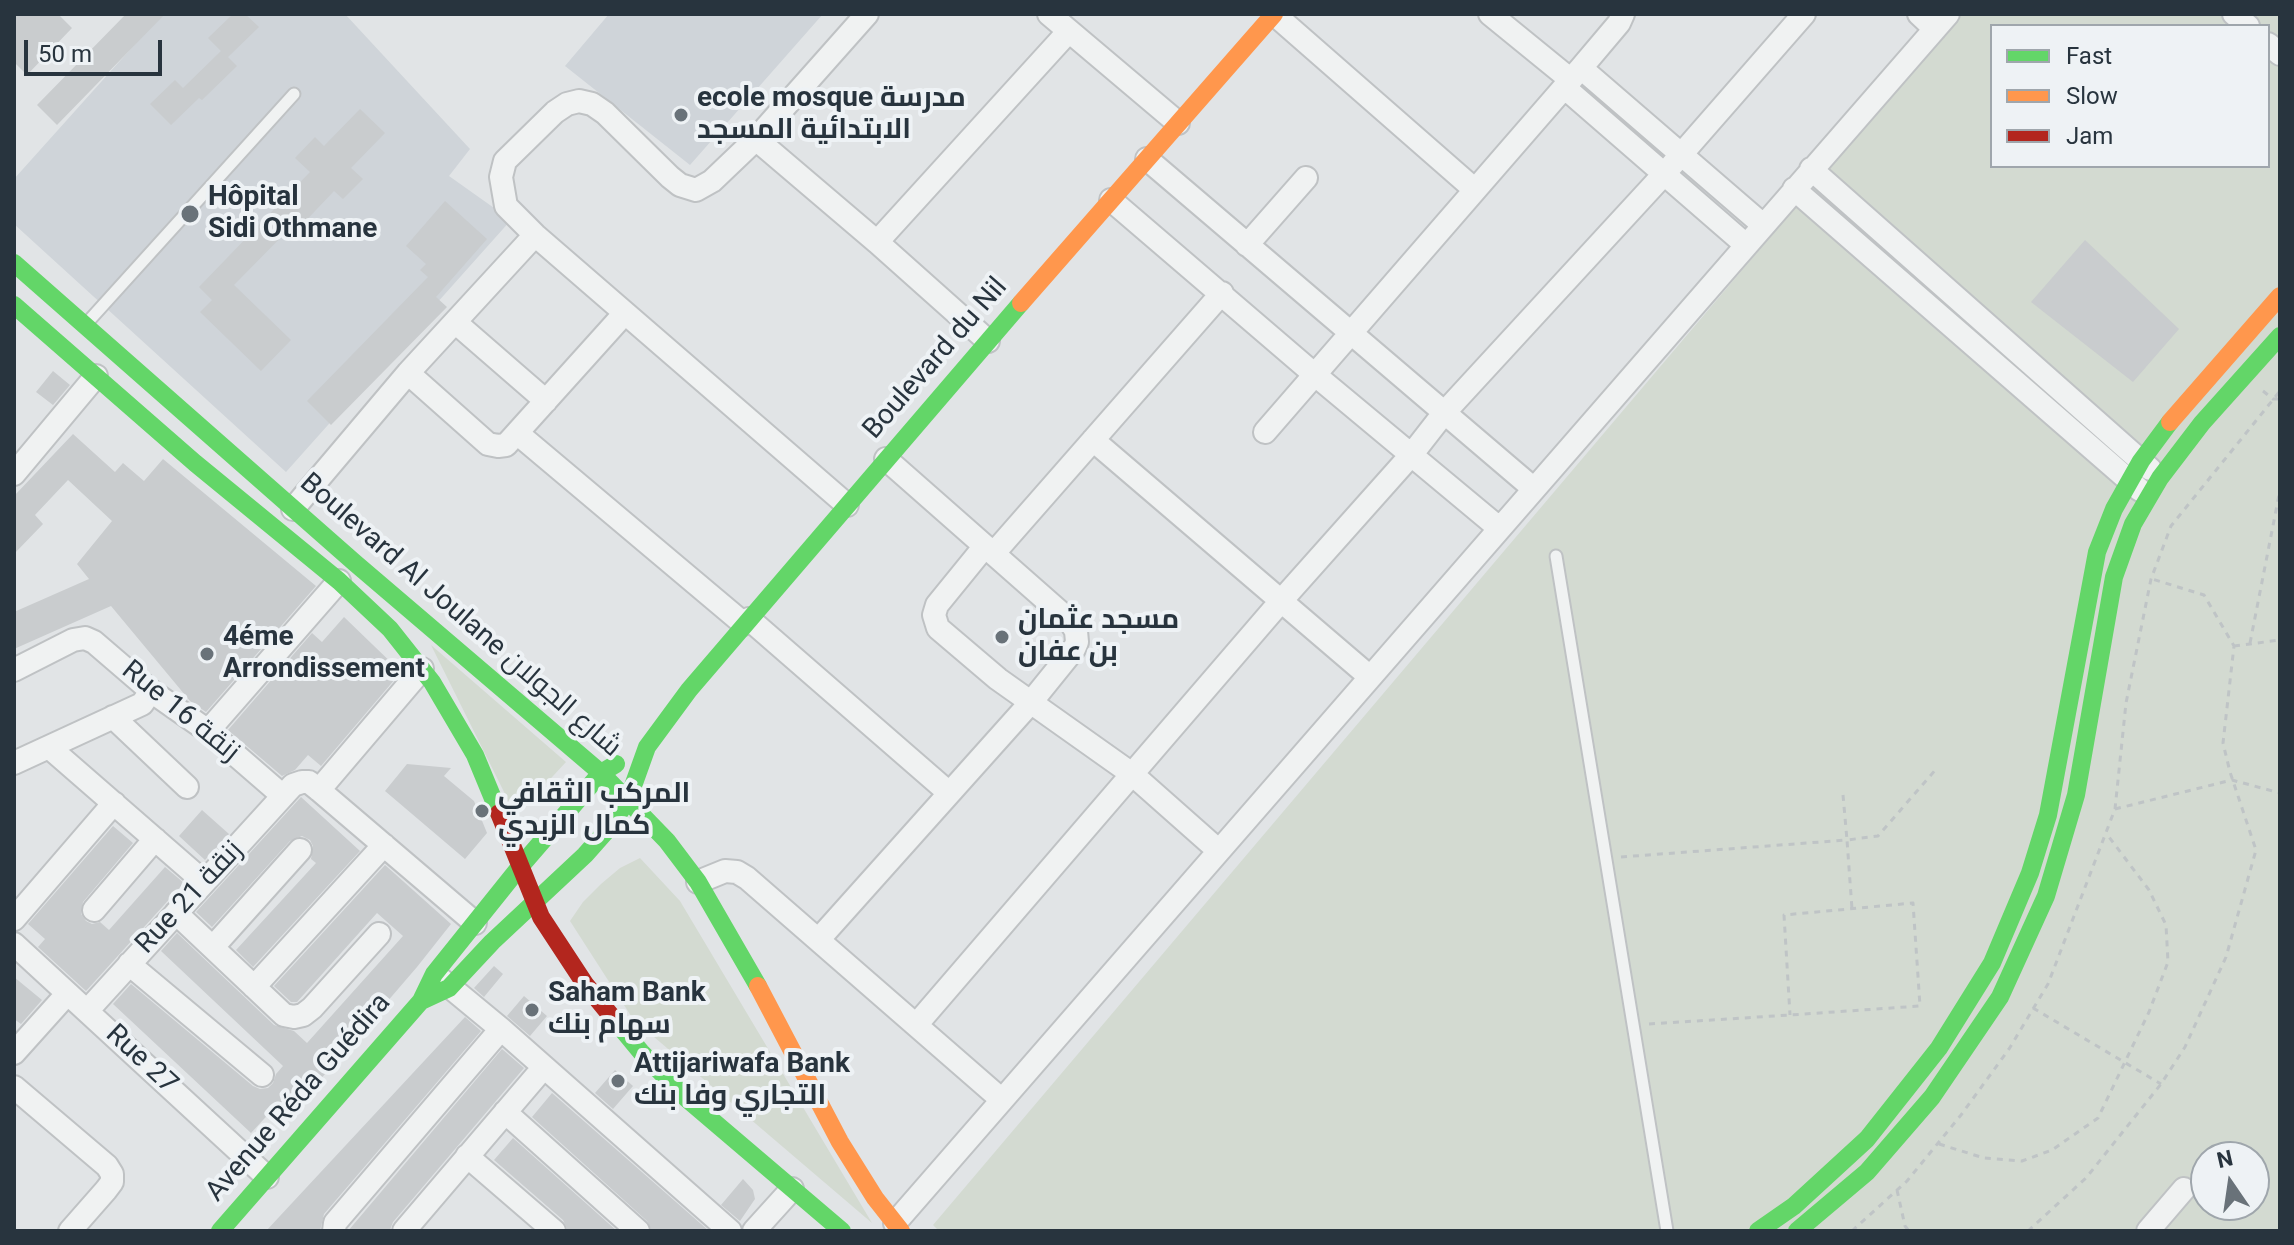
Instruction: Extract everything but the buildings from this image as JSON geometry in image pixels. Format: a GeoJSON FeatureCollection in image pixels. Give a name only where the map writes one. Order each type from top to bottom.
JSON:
{"type":"FeatureCollection","features":[{"type":"Feature","properties":{"kind":"street"},"geometry":{"type":"LineString","coordinates":[[847,505],[535,235],[506,206],[501,177],[505,161],[555,112],[579,101],[592,104],[605,113],[670,177],[696,190],[712,181],[756,139],[867,14]]}},
{"type":"Feature","properties":{"kind":"street"},"geometry":{"type":"LineString","coordinates":[[1049,14],[1178,123]]}},
{"type":"Feature","properties":{"kind":"street"},"geometry":{"type":"LineString","coordinates":[[1274,14],[1474,189]]}},
{"type":"Feature","properties":{"kind":"street","name":"Boulevard du Nil"},"geometry":{"type":"LineString","coordinates":[[628,800],[647,747],[689,690],[1274,14]]}},
{"type":"Feature","properties":{"kind":"street"},"geometry":{"type":"LineString","coordinates":[[1490,14],[1572,78],[1681,156],[1763,225]]}},
{"type":"Feature","properties":{"kind":"street"},"geometry":{"type":"LineString","coordinates":[[1265,432],[1572,78],[1619,23],[1623,14]]}},
{"type":"Feature","properties":{"kind":"street"},"geometry":{"type":"LineString","coordinates":[[917,1024],[1281,601],[1412,454],[1444,413],[1681,156],[1804,14]]}},
{"type":"Feature","properties":{"kind":"street"},"geometry":{"type":"LineString","coordinates":[[898,1227],[1002,1100],[1746,245],[1934,19]]}},
{"type":"Feature","properties":{"kind":"street"},"geometry":{"type":"LineString","coordinates":[[877,242],[1069,31]]}},
{"type":"Feature","properties":{"kind":"street"},"geometry":{"type":"LineString","coordinates":[[1572,78],[1665,173],[1746,245]]}},
{"type":"Feature","properties":{"kind":"street"},"geometry":{"type":"LineString","coordinates":[[756,139],[988,341]]}},
{"type":"Feature","properties":{"kind":"street"},"geometry":{"type":"LineString","coordinates":[[1147,159],[1534,489]]}},
{"type":"Feature","properties":{"kind":"street"},"geometry":{"type":"LineString","coordinates":[[1811,169],[2141,461],[2154,487]]}},
{"type":"Feature","properties":{"kind":"street"},"geometry":{"type":"LineString","coordinates":[[1247,245],[1306,178]]}},
{"type":"Feature","properties":{"kind":"street"},"geometry":{"type":"LineString","coordinates":[[1794,189],[2128,480],[2154,487]]}},
{"type":"Feature","properties":{"kind":"street"},"geometry":{"type":"LineString","coordinates":[[1111,200],[1499,528]]}},
{"type":"Feature","properties":{"kind":"street"},"geometry":{"type":"LineString","coordinates":[[293,509],[408,373],[535,235]]}},
{"type":"Feature","properties":{"kind":"street","name":"Boulevard Al Joulane شارع الجولان"},"geometry":{"type":"LineString","coordinates":[[14,263],[293,509],[601,773],[667,841],[698,882],[737,946],[840,1142],[875,1198],[898,1227]]}},
{"type":"Feature","properties":{"kind":"street"},"geometry":{"type":"LineString","coordinates":[[1219,851],[1132,774],[998,679],[938,628],[934,615],[937,605],[1093,440],[1222,293]]}},
{"type":"Feature","properties":{"kind":"street"},"geometry":{"type":"LineString","coordinates":[[1758,1231],[1794,1206],[1867,1139],[1939,1048],[1992,963],[2030,873],[2048,815],[2094,564],[2106,529],[2128,480],[2141,461],[2186,401],[2280,296]]}},
{"type":"Feature","properties":{"kind":"street","name":"Boulevard Al Joulane شارع الجولان"},"geometry":{"type":"LineString","coordinates":[[14,305],[195,463],[339,581],[390,629],[445,703],[475,755],[534,903],[549,932],[585,984],[641,1052],[697,1108],[842,1231]]}},
{"type":"Feature","properties":{"kind":"street"},"geometry":{"type":"LineString","coordinates":[[408,373],[488,444],[506,445],[624,314]]}},
{"type":"Feature","properties":{"kind":"street"},"geometry":{"type":"LineString","coordinates":[[1960,334],[1976,315]]}},
{"type":"Feature","properties":{"kind":"street"},"geometry":{"type":"LineString","coordinates":[[455,322],[546,401]]}},
{"type":"Feature","properties":{"kind":"street"},"geometry":{"type":"LineString","coordinates":[[1797,1231],[1867,1172],[1932,1097],[1970,1044],[2014,971],[2046,896],[2076,795],[2114,577],[2133,524],[2154,487],[2202,423],[2280,336]]}},
{"type":"Feature","properties":{"kind":"street"},"geometry":{"type":"LineString","coordinates":[[14,474],[96,376]]}},
{"type":"Feature","properties":{"kind":"street"},"geometry":{"type":"LineString","coordinates":[[517,433],[948,792]]}},
{"type":"Feature","properties":{"kind":"street"},"geometry":{"type":"LineString","coordinates":[[1093,440],[1370,677]]}},
{"type":"Feature","properties":{"kind":"street"},"geometry":{"type":"LineString","coordinates":[[819,939],[1032,701],[1074,649],[1077,634],[1070,621],[886,459]]}},
{"type":"Feature","properties":{"kind":"street"},"geometry":{"type":"LineString","coordinates":[[208,731],[339,581]]}},
{"type":"Feature","properties":{"kind":"street","name":"Rue 16 زنقة"},"geometry":{"type":"LineString","coordinates":[[14,670],[73,640],[85,638],[94,642],[151,691],[288,790]]}},
{"type":"Feature","properties":{"kind":"street"},"geometry":{"type":"LineString","coordinates":[[319,790],[422,669]]}},
{"type":"Feature","properties":{"kind":"street"},"geometry":{"type":"LineString","coordinates":[[14,763],[142,704],[151,691]]}},
{"type":"Feature","properties":{"kind":"street"},"geometry":{"type":"LineString","coordinates":[[113,717],[187,787]]}},
{"type":"Feature","properties":{"kind":"street","name":"Boulevard du Nil"},"geometry":{"type":"LineString","coordinates":[[601,773],[647,747]]}},
{"type":"Feature","properties":{"kind":"street"},"geometry":{"type":"LineString","coordinates":[[50,748],[204,882]]}},
{"type":"Feature","properties":{"kind":"street","name":"Avenue Réda Guédira"},"geometry":{"type":"LineString","coordinates":[[442,981],[475,923],[601,773]]}},
{"type":"Feature","properties":{"kind":"street"},"geometry":{"type":"LineString","coordinates":[[288,790],[309,782],[475,923]]}},
{"type":"Feature","properties":{"kind":"street","name":"Rue 21 زنقة"},"geometry":{"type":"LineString","coordinates":[[87,1011],[288,790]]}},
{"type":"Feature","properties":{"kind":"street","name":"Avenue Réda Guédira"},"geometry":{"type":"LineString","coordinates":[[220,1231],[421,1001],[585,855],[628,800]]}},
{"type":"Feature","properties":{"kind":"street"},"geometry":{"type":"LineString","coordinates":[[14,919],[114,803]]}},
{"type":"Feature","properties":{"kind":"street"},"geometry":{"type":"LineString","coordinates":[[94,910],[155,839]]}},
{"type":"Feature","properties":{"kind":"street"},"geometry":{"type":"LineString","coordinates":[[254,987],[384,845]]}},
{"type":"Feature","properties":{"kind":"street"},"geometry":{"type":"LineString","coordinates":[[213,947],[300,850]]}},
{"type":"Feature","properties":{"kind":"street"},"geometry":{"type":"LineString","coordinates":[[698,882],[725,871],[737,872],[819,939],[1002,1100]]}},
{"type":"Feature","properties":{"kind":"street"},"geometry":{"type":"LineString","coordinates":[[176,913],[284,1015],[294,1017],[303,1015],[379,934]]}},
{"type":"Feature","properties":{"kind":"street","name":"Rue 27"},"geometry":{"type":"LineString","coordinates":[[14,944],[267,1177]]}},
{"type":"Feature","properties":{"kind":"street"},"geometry":{"type":"LineString","coordinates":[[129,964],[262,1075]]}},
{"type":"Feature","properties":{"kind":"street"},"geometry":{"type":"LineString","coordinates":[[442,981],[501,1029],[730,1231]]}},
{"type":"Feature","properties":{"kind":"street"},"geometry":{"type":"LineString","coordinates":[[17,1043],[67,994]]}},
{"type":"Feature","properties":{"kind":"street"},"geometry":{"type":"LineString","coordinates":[[334,1231],[335,1223],[501,1029]]}},
{"type":"Feature","properties":{"kind":"street"},"geometry":{"type":"LineString","coordinates":[[404,1231],[544,1067]]}},
{"type":"Feature","properties":{"kind":"street"},"geometry":{"type":"LineString","coordinates":[[14,1087],[107,1166],[112,1174],[112,1182],[70,1231]]}},
{"type":"Feature","properties":{"kind":"street"},"geometry":{"type":"LineString","coordinates":[[505,1112],[638,1231]]}},
{"type":"Feature","properties":{"kind":"street"},"geometry":{"type":"LineString","coordinates":[[467,1156],[554,1231]]}},
{"type":"Feature","properties":{"kind":"street"},"geometry":{"type":"LineString","coordinates":[[754,1231],[792,1189]]}},
{"type":"Feature","properties":{"kind":"street"},"geometry":{"type":"LineString","coordinates":[[2148,1231],[2184,1189]]}},
{"type":"Feature","properties":{"kind":"lane"},"geometry":{"type":"LineString","coordinates":[[63,347],[294,94]]}},
{"type":"Feature","properties":{"kind":"lane"},"geometry":{"type":"LineString","coordinates":[[1556,556],[1667,1231]]}},
{"type":"Feature","properties":{"kind":"path"},"geometry":{"type":"LineString","coordinates":[[2250,643],[2280,490]]}},
{"type":"Feature","properties":{"kind":"path"},"geometry":{"type":"LineString","coordinates":[[2028,1231],[2086,1178],[2161,1084],[2185,1047],[2226,957],[2256,850],[2223,743],[2234,646],[2204,595],[2151,579]]}},
{"type":"Feature","properties":{"kind":"path"},"geometry":{"type":"LineString","coordinates":[[2234,646],[2280,640]]}},
{"type":"Feature","properties":{"kind":"path"},"geometry":{"type":"LineString","coordinates":[[1605,858],[1878,836],[1937,768]]}},
{"type":"Feature","properties":{"kind":"path"},"geometry":{"type":"LineString","coordinates":[[2115,809],[2232,780],[2280,793]]}},
{"type":"Feature","properties":{"kind":"path"},"geometry":{"type":"LineString","coordinates":[[1843,795],[1852,909]]}},
{"type":"Feature","properties":{"kind":"path"},"geometry":{"type":"LineString","coordinates":[[1937,1143],[1984,1158],[2022,1161],[2052,1150],[2098,1118],[2126,1064],[2168,962],[2166,925],[2149,890],[2106,833]]}},
{"type":"Feature","properties":{"kind":"path"},"geometry":{"type":"LineString","coordinates":[[1633,1025],[1790,1015],[1920,1006],[1913,903],[1784,915],[1790,1015]]}},
{"type":"Feature","properties":{"kind":"path"},"geometry":{"type":"LineString","coordinates":[[2033,1008],[2161,1084]]}},
{"type":"Feature","properties":{"kind":"path"},"geometry":{"type":"LineString","coordinates":[[1897,1190],[1905,1226],[1909,1231]]}},
{"type":"Feature","properties":{"kind":"shaded area"},"geometry":{"type":"Polygon","coordinates":[[[162,14],[345,14],[470,149],[449,176],[511,220],[286,472],[14,224],[14,179],[162,14]]]}},
{"type":"Feature","properties":{"kind":"shaded area","name":"ecole mosque مدرسة الابتدائية المسجد"},"geometry":{"type":"Polygon","coordinates":[[[609,14],[823,14],[690,165],[565,66],[609,14]]]}},
{"type":"Feature","properties":{"kind":"shaded area"},"geometry":{"type":"Polygon","coordinates":[[[1959,14],[2280,14],[2280,1231],[939,1231],[933,1225],[1959,14]]]}},
{"type":"Feature","properties":{"kind":"shaded area"},"geometry":{"type":"Polygon","coordinates":[[[431,645],[566,762],[516,816],[431,645]]]}},
{"type":"Feature","properties":{"kind":"shaded area"},"geometry":{"type":"Polygon","coordinates":[[[640,858],[680,901],[872,1223],[633,1019],[570,921],[601,884],[620,868],[640,858]]]}},
{"type":"Feature","properties":{"kind":"traffic: fast"},"geometry":{"type":"LineString","coordinates":[[14,263],[355,563],[601,773],[667,841],[698,882],[758,986]]}},
{"type":"Feature","properties":{"kind":"traffic: fast"},"geometry":{"type":"LineString","coordinates":[[421,1001],[449,988],[608,829],[628,800],[647,747],[689,690],[1021,303]]}},
{"type":"Feature","properties":{"kind":"traffic: fast"},"geometry":{"type":"LineString","coordinates":[[14,305],[195,463],[339,581],[390,629],[432,682],[475,755],[499,813]]}},
{"type":"Feature","properties":{"kind":"traffic: fast"},"geometry":{"type":"LineString","coordinates":[[1797,1231],[1867,1172],[1932,1097],[2000,997],[2046,896],[2076,795],[2114,577],[2133,524],[2160,478],[2202,423],[2280,336]]}},
{"type":"Feature","properties":{"kind":"traffic: fast"},"geometry":{"type":"LineString","coordinates":[[1758,1231],[1794,1206],[1867,1139],[1939,1048],[1992,963],[2030,873],[2048,815],[2097,552],[2114,509],[2141,461],[2170,422]]}},
{"type":"Feature","properties":{"kind":"traffic: fast"},"geometry":{"type":"LineString","coordinates":[[220,1231],[421,1001],[434,974],[519,868],[601,773],[616,764]]}},
{"type":"Feature","properties":{"kind":"traffic: fast"},"geometry":{"type":"LineString","coordinates":[[617,1023],[687,1099],[842,1231]]}},
{"type":"Feature","properties":{"kind":"traffic: slow"},"geometry":{"type":"LineString","coordinates":[[1021,303],[1274,14]]}},
{"type":"Feature","properties":{"kind":"traffic: slow"},"geometry":{"type":"LineString","coordinates":[[2170,422],[2280,296]]}},
{"type":"Feature","properties":{"kind":"traffic: slow"},"geometry":{"type":"LineString","coordinates":[[758,986],[840,1142],[875,1198],[901,1231]]}},
{"type":"Feature","properties":{"kind":"traffic: jam"},"geometry":{"type":"LineString","coordinates":[[499,813],[541,917],[585,984],[617,1023]]}},
{"type":"Feature","properties":{"kind":"place","name":"ecole mosque مدرسة الابتدائية المسجد"},"geometry":{"type":"Point","coordinates":[681,115]}},
{"type":"Feature","properties":{"kind":"place","name":"Hôpital Sidi Othmane"},"geometry":{"type":"Point","coordinates":[190,214]}},
{"type":"Feature","properties":{"kind":"place","name":"مسجد عثمان بن عفان"},"geometry":{"type":"Point","coordinates":[1002,637]}},
{"type":"Feature","properties":{"kind":"place","name":"4éme Arrondissement"},"geometry":{"type":"Point","coordinates":[207,654]}},
{"type":"Feature","properties":{"kind":"place","name":"المركب الثقافي كمال الزبدي"},"geometry":{"type":"Point","coordinates":[482,811]}},
{"type":"Feature","properties":{"kind":"place","name":"Saham Bank سهام بنك"},"geometry":{"type":"Point","coordinates":[532,1010]}},
{"type":"Feature","properties":{"kind":"place","name":"Attijariwafa Bank التجاري وفا بنك"},"geometry":{"type":"Point","coordinates":[618,1081]}}]}
